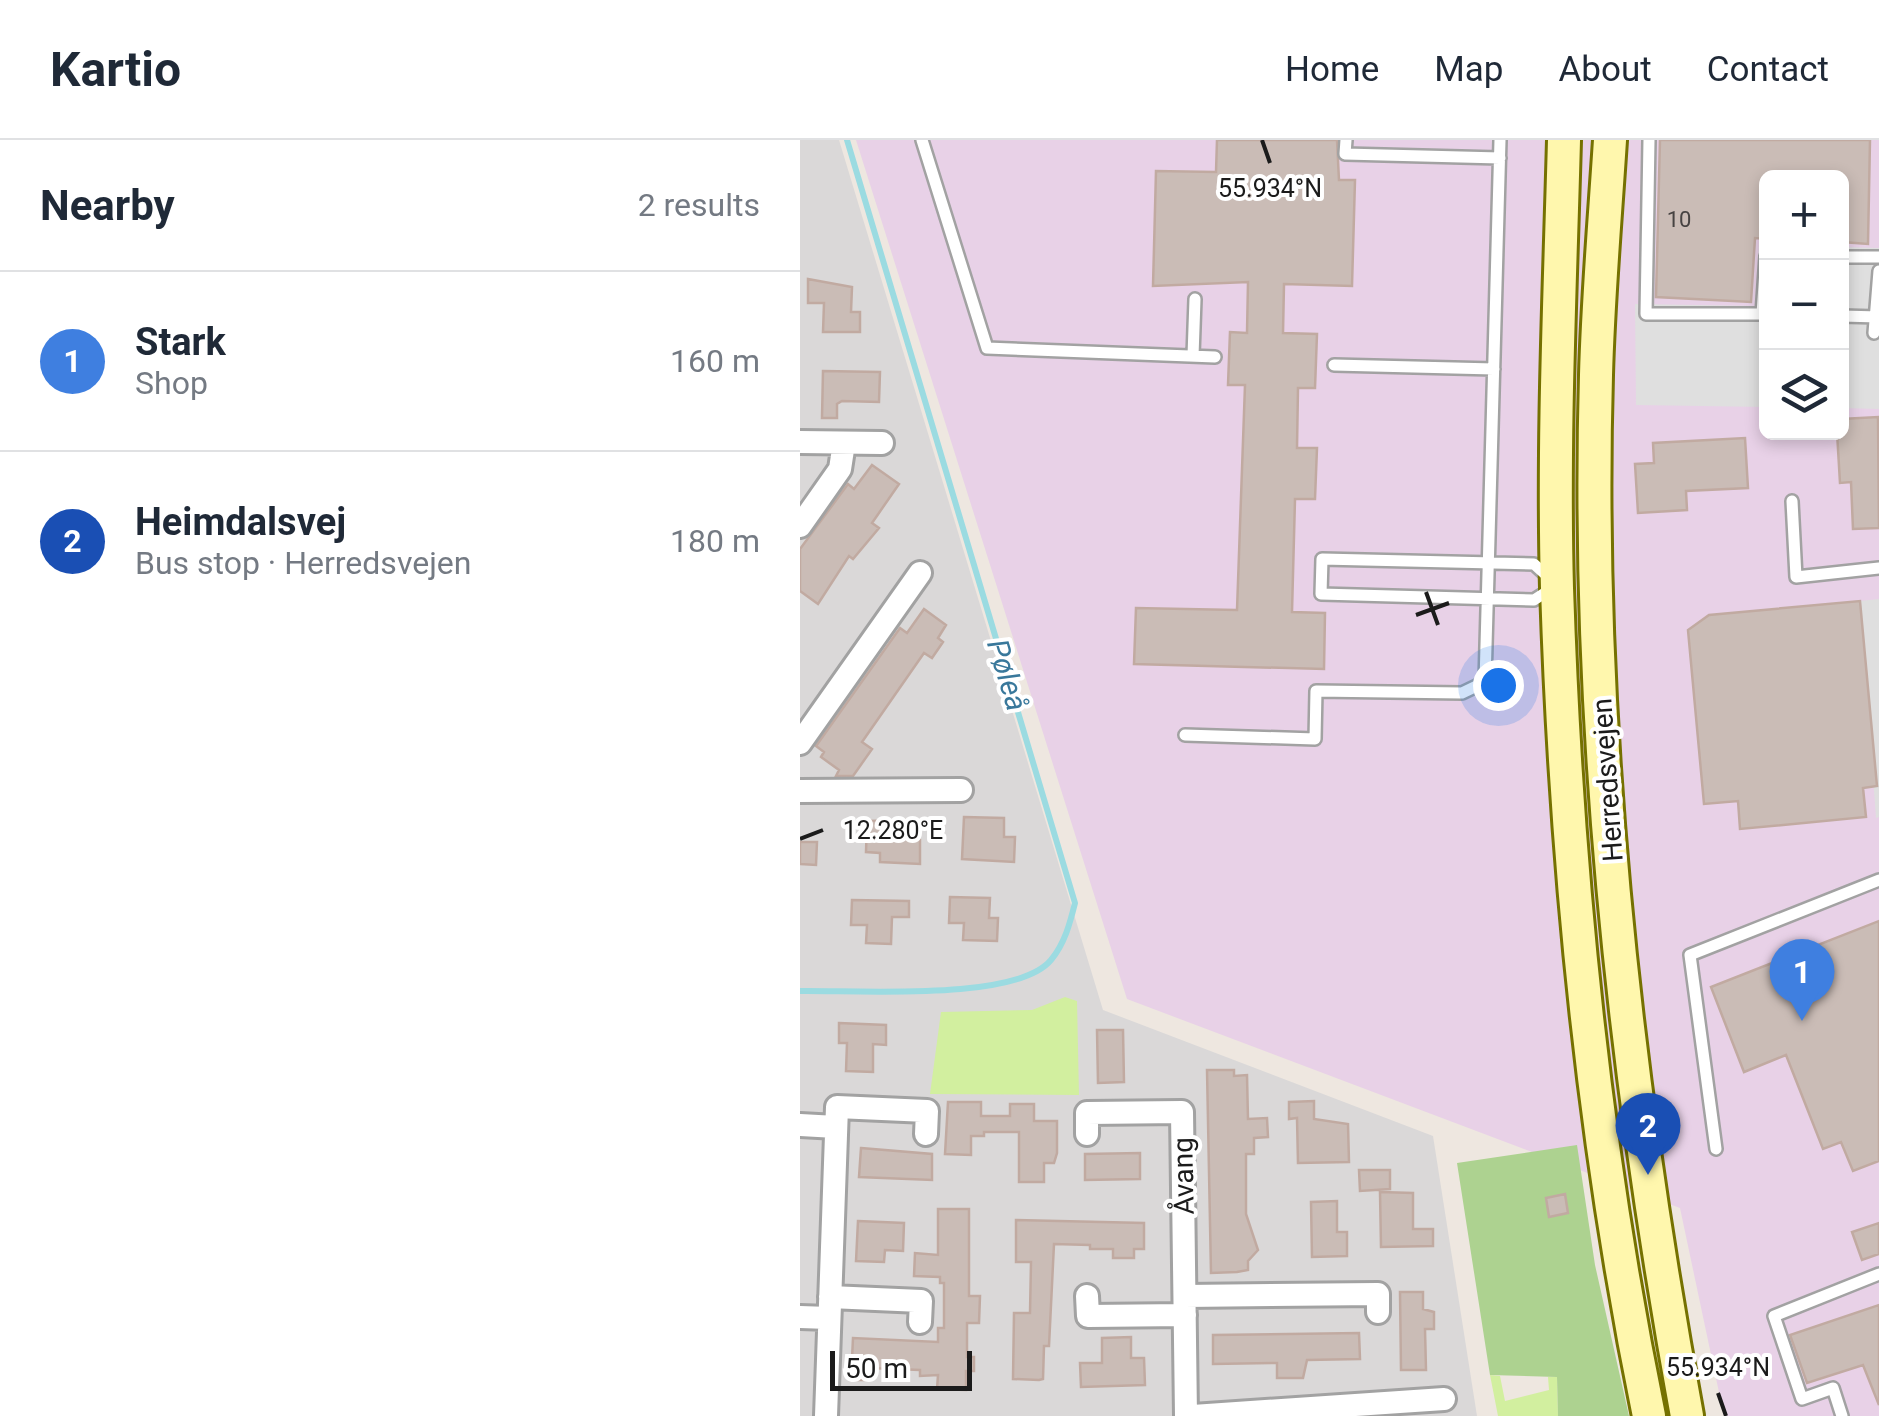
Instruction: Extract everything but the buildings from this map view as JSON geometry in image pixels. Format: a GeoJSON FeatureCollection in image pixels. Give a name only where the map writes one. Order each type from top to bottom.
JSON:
{"type":"FeatureCollection","features":[{"type":"Feature","properties":{"kind":"street","name":"Herredsvejen"},"geometry":{"type":"LineString","coordinates":[[1564,140],[1558,585],[1568,822],[1600,1128],[1649,1416]]}},
{"type":"Feature","properties":{"kind":"street","name":"Herredsvejen"},"geometry":{"type":"LineString","coordinates":[[1610,140],[1596,375],[1597,584],[1604,770],[1624,994],[1664,1290],[1687,1416]]}},
{"type":"Feature","properties":{"kind":"street"},"geometry":{"type":"LineString","coordinates":[[800,442],[882,443]]}},
{"type":"Feature","properties":{"kind":"street"},"geometry":{"type":"LineString","coordinates":[[800,526],[840,469],[844,443]]}},
{"type":"Feature","properties":{"kind":"street"},"geometry":{"type":"LineString","coordinates":[[800,743],[920,574]]}},
{"type":"Feature","properties":{"kind":"street"},"geometry":{"type":"LineString","coordinates":[[800,791],[961,790]]}},
{"type":"Feature","properties":{"kind":"street"},"geometry":{"type":"LineString","coordinates":[[826,1416],[837,1107],[927,1111],[926,1134]]}},
{"type":"Feature","properties":{"kind":"street","name":"Åvang"},"geometry":{"type":"LineString","coordinates":[[1087,1134],[1087,1113],[1182,1112],[1190,1416],[1402,1410],[1444,1400]]}},
{"type":"Feature","properties":{"kind":"street"},"geometry":{"type":"LineString","coordinates":[[800,1126],[836,1127]]}},
{"type":"Feature","properties":{"kind":"street"},"geometry":{"type":"LineString","coordinates":[[1087,1296],[1088,1316],[1378,1294],[1378,1312]]}},
{"type":"Feature","properties":{"kind":"street"},"geometry":{"type":"LineString","coordinates":[[800,1316],[830,1307],[921,1301],[920,1322]]}},
{"type":"Feature","properties":{"kind":"lane"},"geometry":{"type":"LineString","coordinates":[[922,140],[986,348],[1216,357]]}},
{"type":"Feature","properties":{"kind":"lane"},"geometry":{"type":"LineString","coordinates":[[1346,140],[1345,154],[1500,158]]}},
{"type":"Feature","properties":{"kind":"lane"},"geometry":{"type":"LineString","coordinates":[[1185,735],[1315,740],[1316,691],[1462,693],[1485,682],[1500,140]]}},
{"type":"Feature","properties":{"kind":"lane"},"geometry":{"type":"LineString","coordinates":[[1649,140],[1646,314],[1759,314]]}},
{"type":"Feature","properties":{"kind":"lane"},"geometry":{"type":"LineString","coordinates":[[1849,257],[1879,257]]}},
{"type":"Feature","properties":{"kind":"lane"},"geometry":{"type":"LineString","coordinates":[[1874,333],[1879,271]]}},
{"type":"Feature","properties":{"kind":"lane"},"geometry":{"type":"LineString","coordinates":[[1194,356],[1196,299]]}},
{"type":"Feature","properties":{"kind":"lane"},"geometry":{"type":"LineString","coordinates":[[1849,316],[1877,317]]}},
{"type":"Feature","properties":{"kind":"lane"},"geometry":{"type":"LineString","coordinates":[[1334,364],[1494,369]]}},
{"type":"Feature","properties":{"kind":"lane"},"geometry":{"type":"LineString","coordinates":[[1792,501],[1796,577],[1879,568]]}},
{"type":"Feature","properties":{"kind":"lane"},"geometry":{"type":"LineString","coordinates":[[1558,585],[1534,564],[1322,558],[1321,594],[1534,600],[1558,585],[1597,584]]}},
{"type":"Feature","properties":{"kind":"lane"},"geometry":{"type":"LineString","coordinates":[[1716,1148],[1690,955],[1879,880]]}},
{"type":"Feature","properties":{"kind":"lane"},"geometry":{"type":"LineString","coordinates":[[1842,1416],[1833,1388],[1802,1399],[1774,1316],[1879,1274]]}},
{"type":"Feature","properties":{"kind":"shaded area"},"geometry":{"type":"Polygon","coordinates":[[[800,140],[839,140],[1103,1010],[1433,1136],[1477,1416],[800,1416],[800,140]]]}},
{"type":"Feature","properties":{"kind":"shaded area"},"geometry":{"type":"Polygon","coordinates":[[[856,140],[1879,140],[1879,1416],[1724,1416],[1680,1208],[1127,999],[856,140]]]}},
{"type":"Feature","properties":{"kind":"shaded area"},"geometry":{"type":"Polygon","coordinates":[[[1759,244],[1759,407],[1636,405],[1635,304],[1756,306],[1759,244]]]}},
{"type":"Feature","properties":{"kind":"shaded area"},"geometry":{"type":"Polygon","coordinates":[[[1849,247],[1879,248],[1879,409],[1849,408],[1849,247]]]}},
{"type":"Feature","properties":{"kind":"shaded area"},"geometry":{"type":"Polygon","coordinates":[[[1879,599],[1879,817],[1876,818],[1860,601],[1879,599]]]}},
{"type":"Feature","properties":{"kind":"green space"},"geometry":{"type":"Polygon","coordinates":[[[1065,997],[1077,1001],[1079,1095],[930,1094],[941,1012],[1032,1010],[1065,997]]]}},
{"type":"Feature","properties":{"kind":"green space"},"geometry":{"type":"Polygon","coordinates":[[[1577,1145],[1595,1265],[1629,1416],[1558,1416],[1557,1377],[1490,1375],[1457,1163],[1577,1145]]]}},
{"type":"Feature","properties":{"kind":"green space"},"geometry":{"type":"Polygon","coordinates":[[[1490,1375],[1500,1376],[1505,1401],[1549,1390],[1548,1377],[1557,1377],[1558,1416],[1498,1416],[1490,1375]]]}},
{"type":"Feature","properties":{"kind":"waterway","name":"Pøleå"},"geometry":{"type":"LineString","coordinates":[[800,991],[933,991],[1005,982],[1032,973],[1051,960],[1063,940],[1075,903],[847,140]]}},
{"type":"Feature","properties":{"kind":"place","name":"Stark"},"geometry":{"type":"Point","coordinates":[1802,1021]}},
{"type":"Feature","properties":{"kind":"place","name":"Heimdalsvej"},"geometry":{"type":"Point","coordinates":[1648,1175]}}]}
